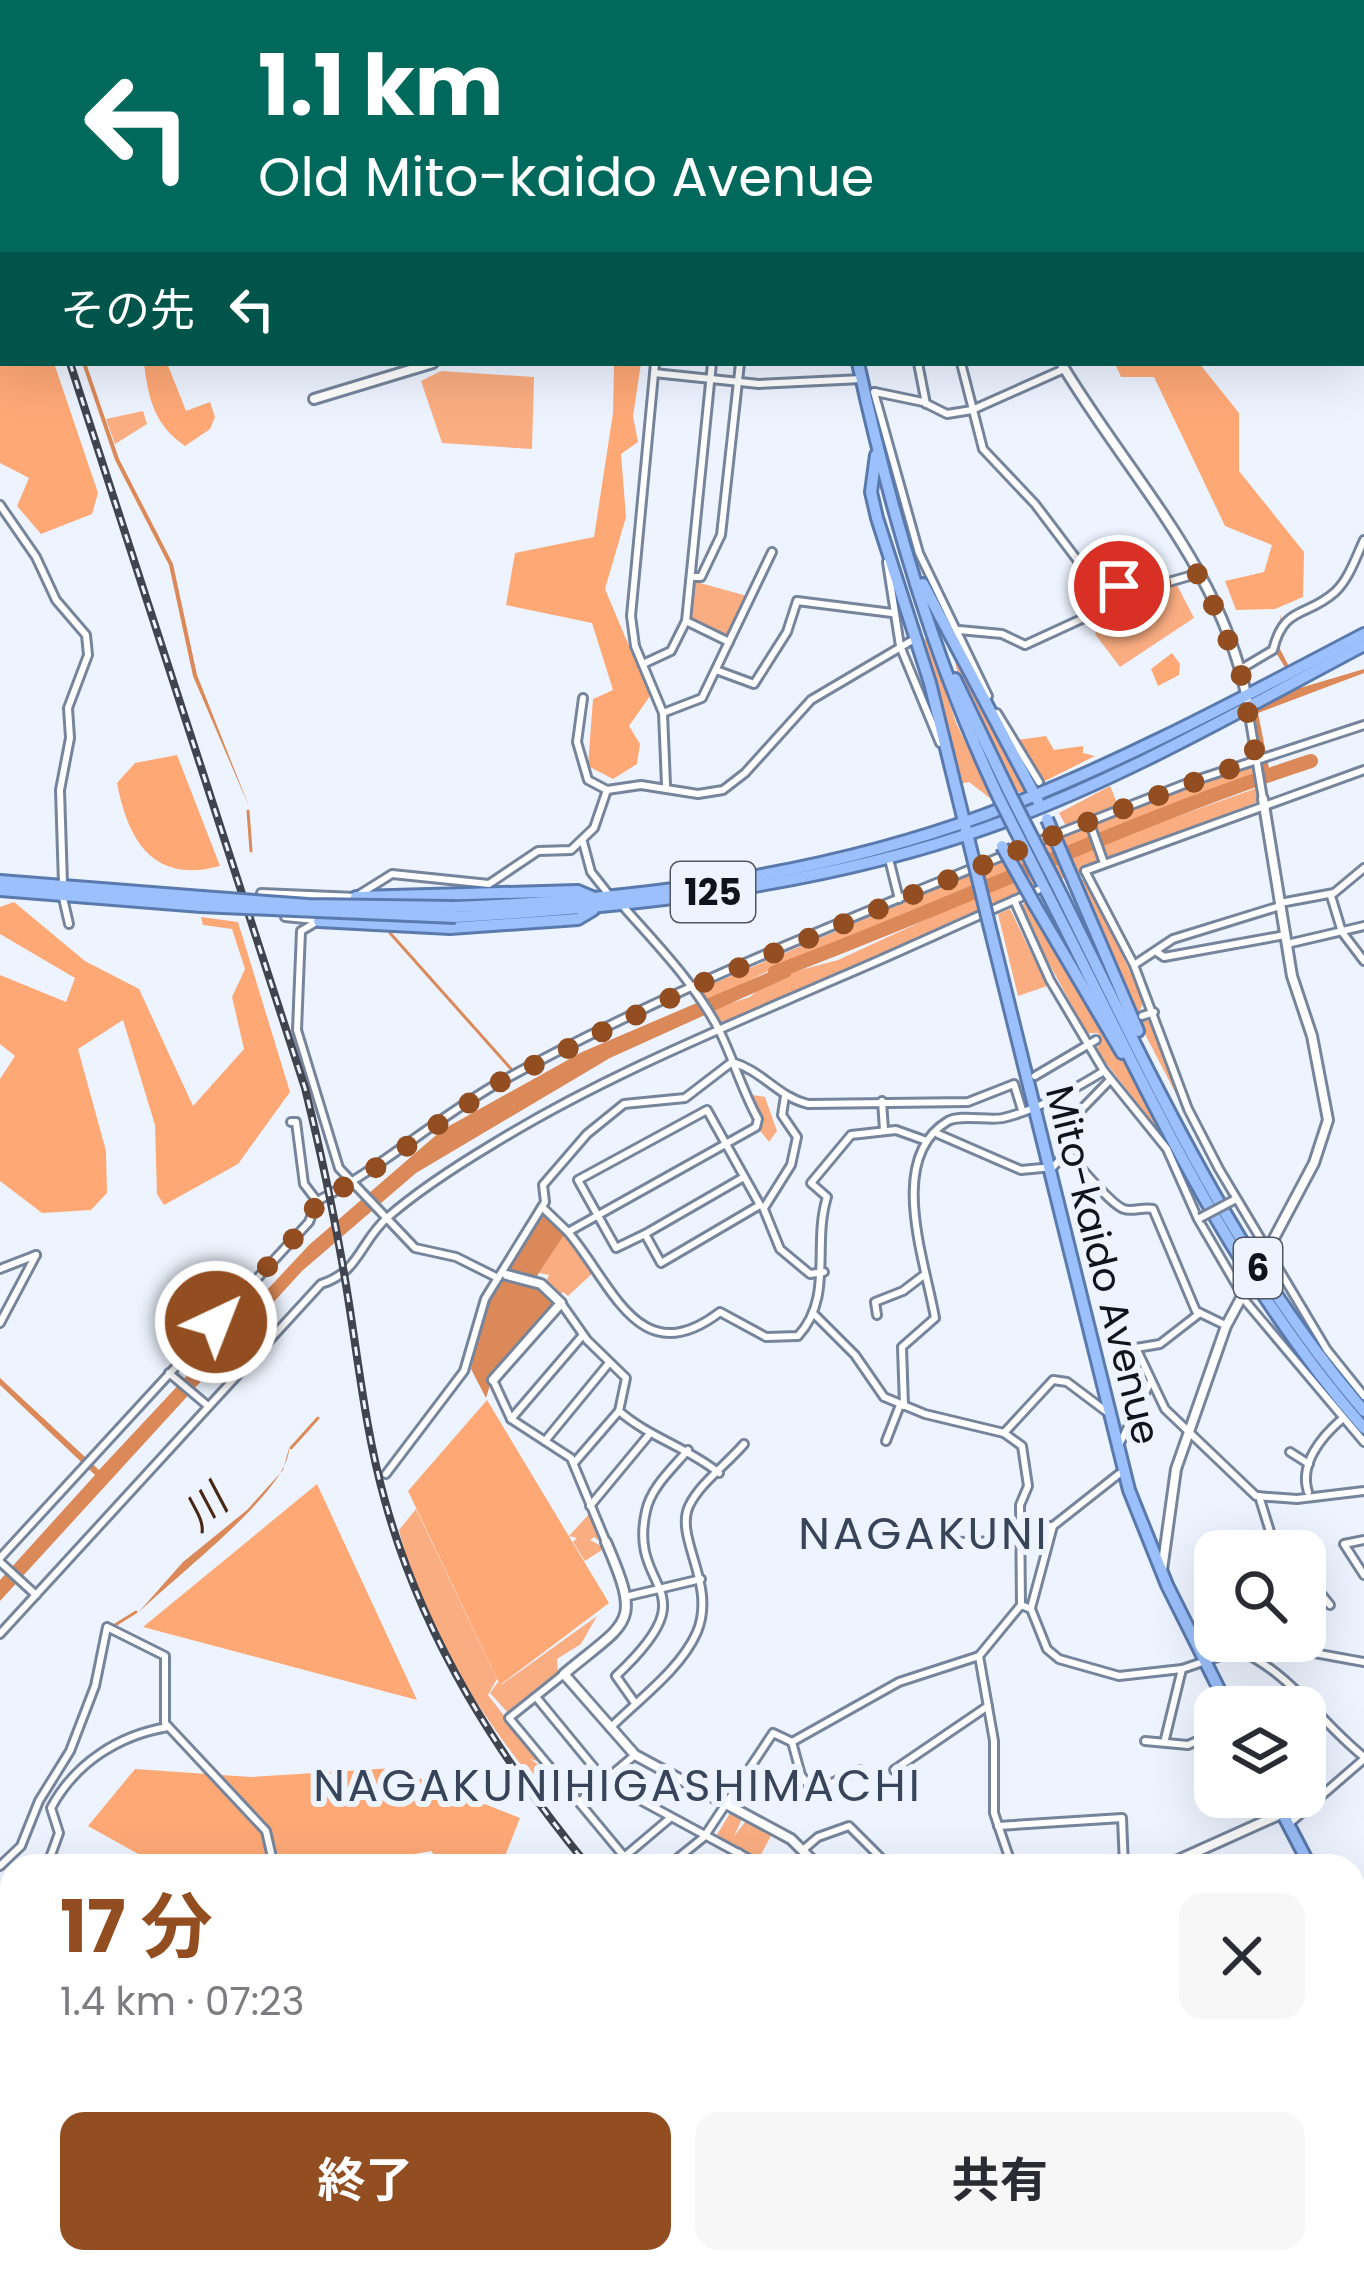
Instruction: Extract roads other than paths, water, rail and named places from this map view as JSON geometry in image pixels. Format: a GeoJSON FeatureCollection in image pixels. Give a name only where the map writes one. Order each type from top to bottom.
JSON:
{"type":"FeatureCollection","features":[{"type":"Feature","properties":{"kind":"highway","name":"6"},"geometry":{"type":"LineString","coordinates":[[860,366],[870,393],[877,446],[931,627],[1006,798],[1173,1138],[1272,1313],[1364,1428]]}},
{"type":"Feature","properties":{"kind":"highway","name":"Mito-kaido Avenue"},"geometry":{"type":"LineString","coordinates":[[877,446],[872,492],[886,551],[930,683],[988,920],[1027,1108],[1048,1169],[1117,1449],[1151,1548],[1217,1686]]}},
{"type":"Feature","properties":{"kind":"highway"},"geometry":{"type":"LineString","coordinates":[[908,555],[1041,801],[1172,1112]]}},
{"type":"Feature","properties":{"kind":"highway"},"geometry":{"type":"LineString","coordinates":[[1247,701],[1364,634]]}},
{"type":"Feature","properties":{"kind":"highway"},"geometry":{"type":"LineString","coordinates":[[964,829],[1041,801],[1364,645]]}},
{"type":"Feature","properties":{"kind":"highway"},"geometry":{"type":"LineString","coordinates":[[987,821],[1173,1138]]}},
{"type":"Feature","properties":{"kind":"highway","name":"125"},"geometry":{"type":"LineString","coordinates":[[1,888],[455,912],[617,901],[888,855],[964,829]]}},
{"type":"Feature","properties":{"kind":"highway","name":"125"},"geometry":{"type":"LineString","coordinates":[[617,901],[964,829]]}},
{"type":"Feature","properties":{"kind":"highway","name":"6"},"geometry":{"type":"LineString","coordinates":[[1048,883],[1282,1306],[1364,1411]]}},
{"type":"Feature","properties":{"kind":"highway"},"geometry":{"type":"LineString","coordinates":[[319,920],[450,928],[578,920],[596,903],[578,891],[356,897]]}},
{"type":"Feature","properties":{"kind":"highway"},"geometry":{"type":"LineString","coordinates":[[1286,1819],[1304,1854]]}},
{"type":"Feature","properties":{"kind":"street"},"geometry":{"type":"LineString","coordinates":[[314,399],[423,366]]}},
{"type":"Feature","properties":{"kind":"street"},"geometry":{"type":"LineString","coordinates":[[655,366],[631,616],[643,664],[663,713],[666,785]]}},
{"type":"Feature","properties":{"kind":"street"},"geometry":{"type":"LineString","coordinates":[[643,664],[671,651],[686,621],[712,366]]}},
{"type":"Feature","properties":{"kind":"street"},"geometry":{"type":"LineString","coordinates":[[691,577],[700,578],[721,535],[740,366]]}},
{"type":"Feature","properties":{"kind":"street"},"geometry":{"type":"LineString","coordinates":[[919,366],[926,404]]}},
{"type":"Feature","properties":{"kind":"street"},"geometry":{"type":"LineString","coordinates":[[962,366],[993,464],[1035,504],[1106,598]]}},
{"type":"Feature","properties":{"kind":"street"},"geometry":{"type":"LineString","coordinates":[[1041,801],[919,553],[870,393],[926,404],[947,414],[972,410],[1062,366],[1175,524],[1240,669],[1286,939],[1328,1120],[1314,1163],[1226,1326],[1188,1429],[1172,1491],[1161,1571]]}},
{"type":"Feature","properties":{"kind":"street"},"geometry":{"type":"LineString","coordinates":[[654,373],[737,382],[862,380]]}},
{"type":"Feature","properties":{"kind":"street"},"geometry":{"type":"LineString","coordinates":[[0,505],[56,600],[86,635],[88,655],[68,708],[70,738],[60,790],[69,925]]}},
{"type":"Feature","properties":{"kind":"street"},"geometry":{"type":"LineString","coordinates":[[1240,669],[1273,650],[1277,631],[1288,617],[1336,592],[1364,541]]}},
{"type":"Feature","properties":{"kind":"street"},"geometry":{"type":"LineString","coordinates":[[886,551],[900,646],[949,763]]}},
{"type":"Feature","properties":{"kind":"street"},"geometry":{"type":"LineString","coordinates":[[663,713],[702,698],[772,552]]}},
{"type":"Feature","properties":{"kind":"street"},"geometry":{"type":"LineString","coordinates":[[955,630],[1002,634],[1025,645],[1099,610],[1119,586],[1165,583],[1200,573]]}},
{"type":"Feature","properties":{"kind":"street"},"geometry":{"type":"LineString","coordinates":[[716,670],[754,684],[787,632],[796,601],[892,614]]}},
{"type":"Feature","properties":{"kind":"street"},"geometry":{"type":"LineString","coordinates":[[686,621],[729,642]]}},
{"type":"Feature","properties":{"kind":"street"},"geometry":{"type":"LineString","coordinates":[[583,698],[578,742],[582,772],[607,790],[666,785],[698,794],[723,790],[745,773],[796,712],[911,640]]}},
{"type":"Feature","properties":{"kind":"street"},"geometry":{"type":"LineString","coordinates":[[36,1595],[0,1560],[309,1222],[317,1201],[356,1184],[498,1083],[694,989],[1089,823],[1364,725]]}},
{"type":"Feature","properties":{"kind":"street"},"geometry":{"type":"LineString","coordinates":[[0,1634],[322,1284],[342,1278],[359,1261],[362,1247],[386,1216],[493,1144],[717,1026],[1048,883],[1263,801],[1364,770]]}},
{"type":"Feature","properties":{"kind":"street"},"geometry":{"type":"LineString","coordinates":[[573,1463],[619,1411],[626,1378],[541,1284],[507,1276],[496,1279],[456,1257],[415,1249],[339,1168],[297,1030],[301,931],[392,874],[489,884],[530,855],[571,850],[583,842],[600,815],[607,790]]}},
{"type":"Feature","properties":{"kind":"street"},"geometry":{"type":"LineString","coordinates":[[1089,823],[1103,861]]}},
{"type":"Feature","properties":{"kind":"street"},"geometry":{"type":"LineString","coordinates":[[568,1232],[757,1127],[758,1119],[717,1026],[694,989],[591,872],[583,842]]}},
{"type":"Feature","properties":{"kind":"street"},"geometry":{"type":"LineString","coordinates":[[888,855],[900,901]]}},
{"type":"Feature","properties":{"kind":"street"},"geometry":{"type":"LineString","coordinates":[[1134,965],[1173,939],[1280,904],[1330,895],[1364,868]]}},
{"type":"Feature","properties":{"kind":"street"},"geometry":{"type":"LineString","coordinates":[[1085,871],[1134,965],[1188,1109],[1265,1255],[1327,1350],[1364,1396]]}},
{"type":"Feature","properties":{"kind":"street"},"geometry":{"type":"LineString","coordinates":[[261,893],[356,897]]}},
{"type":"Feature","properties":{"kind":"street"},"geometry":{"type":"LineString","coordinates":[[1330,895],[1342,932],[1364,961]]}},
{"type":"Feature","properties":{"kind":"street"},"geometry":{"type":"LineString","coordinates":[[1014,901],[1050,980],[1093,1043],[1104,1071],[1167,1149],[1199,1219],[1244,1292],[1364,1442]]}},
{"type":"Feature","properties":{"kind":"street"},"geometry":{"type":"LineString","coordinates":[[285,917],[319,920]]}},
{"type":"Feature","properties":{"kind":"street"},"geometry":{"type":"LineString","coordinates":[[1156,952],[1164,957],[1364,926]]}},
{"type":"Feature","properties":{"kind":"street"},"geometry":{"type":"LineString","coordinates":[[1142,1016],[1154,1012]]}},
{"type":"Feature","properties":{"kind":"street"},"geometry":{"type":"LineString","coordinates":[[1035,1076],[1093,1043]]}},
{"type":"Feature","properties":{"kind":"street"},"geometry":{"type":"LineString","coordinates":[[732,1062],[763,1074],[785,1096],[823,1106],[978,1100],[1016,1084],[1027,1108]]}},
{"type":"Feature","properties":{"kind":"street"},"geometry":{"type":"LineString","coordinates":[[386,1474],[464,1371],[496,1279],[542,1207],[543,1185],[602,1120],[640,1100],[686,1097],[732,1062]]}},
{"type":"Feature","properties":{"kind":"street"},"geometry":{"type":"LineString","coordinates":[[542,1207],[568,1232],[633,1320],[654,1334],[688,1331],[720,1312],[766,1336],[798,1336],[813,1313],[824,1272],[818,1229],[826,1197],[811,1184],[843,1140],[884,1130],[924,1140],[938,1134],[948,1121],[1003,1118],[1104,1071]]}},
{"type":"Feature","properties":{"kind":"street"},"geometry":{"type":"LineString","coordinates":[[938,1134],[1021,1170],[1048,1169],[1067,1152],[1076,1115],[1111,1080]]}},
{"type":"Feature","properties":{"kind":"street"},"geometry":{"type":"LineString","coordinates":[[644,1234],[661,1263],[762,1206],[791,1165],[797,1137],[782,1115],[785,1096]]}},
{"type":"Feature","properties":{"kind":"street"},"geometry":{"type":"LineString","coordinates":[[882,1101],[884,1130]]}},
{"type":"Feature","properties":{"kind":"street"},"geometry":{"type":"LineString","coordinates":[[941,1103],[948,1121]]}},
{"type":"Feature","properties":{"kind":"street"},"geometry":{"type":"LineString","coordinates":[[744,1177],[616,1248],[578,1180],[707,1110],[762,1206],[779,1249],[809,1274],[824,1272]]}},
{"type":"Feature","properties":{"kind":"street"},"geometry":{"type":"LineString","coordinates":[[291,1122],[296,1122],[304,1184],[317,1201]]}},
{"type":"Feature","properties":{"kind":"street"},"geometry":{"type":"LineString","coordinates":[[886,1441],[902,1405],[902,1347],[934,1324],[915,1179],[924,1140]]}},
{"type":"Feature","properties":{"kind":"street"},"geometry":{"type":"LineString","coordinates":[[1067,1152],[1083,1177],[1126,1211],[1153,1209],[1200,1313],[1226,1326]]}},
{"type":"Feature","properties":{"kind":"street"},"geometry":{"type":"LineString","coordinates":[[1199,1219],[1236,1199]]}},
{"type":"Feature","properties":{"kind":"street"},"geometry":{"type":"LineString","coordinates":[[0,1269],[36,1255],[0,1323]]}},
{"type":"Feature","properties":{"kind":"street"},"geometry":{"type":"LineString","coordinates":[[877,1315],[874,1302],[903,1292],[924,1275]]}},
{"type":"Feature","properties":{"kind":"street"},"geometry":{"type":"LineString","coordinates":[[561,1303],[493,1380],[511,1419],[573,1463],[629,1596],[620,1629],[509,1718],[622,1854]]}},
{"type":"Feature","properties":{"kind":"street"},"geometry":{"type":"LineString","coordinates":[[791,1742],[899,1682],[979,1656],[1021,1605],[1021,1525],[1028,1471],[1022,1447],[1004,1432],[884,1397],[855,1354],[813,1313]]}},
{"type":"Feature","properties":{"kind":"street"},"geometry":{"type":"LineString","coordinates":[[1200,1313],[1160,1344],[1136,1348],[1165,1409],[1259,1496],[1270,1530]]}},
{"type":"Feature","properties":{"kind":"street"},"geometry":{"type":"LineString","coordinates":[[511,1419],[584,1335]]}},
{"type":"Feature","properties":{"kind":"street"},"geometry":{"type":"LineString","coordinates":[[545,1441],[609,1363]]}},
{"type":"Feature","properties":{"kind":"street"},"geometry":{"type":"LineString","coordinates":[[169,1373],[208,1406]]}},
{"type":"Feature","properties":{"kind":"street"},"geometry":{"type":"LineString","coordinates":[[1004,1432],[1053,1380],[1066,1382],[1107,1412]]}},
{"type":"Feature","properties":{"kind":"street"},"geometry":{"type":"LineString","coordinates":[[1117,1449],[1150,1384]]}},
{"type":"Feature","properties":{"kind":"street"},"geometry":{"type":"LineString","coordinates":[[619,1411],[648,1436],[688,1450],[719,1473]]}},
{"type":"Feature","properties":{"kind":"street"},"geometry":{"type":"LineString","coordinates":[[1308,1494],[1304,1479],[1317,1446],[1342,1419]]}},
{"type":"Feature","properties":{"kind":"street"},"geometry":{"type":"LineString","coordinates":[[590,1506],[648,1436]]}},
{"type":"Feature","properties":{"kind":"street"},"geometry":{"type":"LineString","coordinates":[[610,1728],[693,1640],[702,1614],[701,1579],[685,1517],[699,1490],[744,1444]]}},
{"type":"Feature","properties":{"kind":"street"},"geometry":{"type":"LineString","coordinates":[[635,1703],[616,1676],[656,1635],[662,1591],[646,1553],[646,1511],[651,1494],[688,1450]]}},
{"type":"Feature","properties":{"kind":"street"},"geometry":{"type":"LineString","coordinates":[[1289,1452],[1309,1464]]}},
{"type":"Feature","properties":{"kind":"street"},"geometry":{"type":"LineString","coordinates":[[1124,1471],[1115,1472],[1053,1526],[1031,1609],[1047,1649],[1059,1659],[1119,1676],[1208,1662]]}},
{"type":"Feature","properties":{"kind":"street"},"geometry":{"type":"LineString","coordinates":[[1259,1496],[1298,1499],[1308,1494],[1364,1490]]}},
{"type":"Feature","properties":{"kind":"street"},"geometry":{"type":"LineString","coordinates":[[1021,1525],[1053,1526]]}},
{"type":"Feature","properties":{"kind":"street"},"geometry":{"type":"LineString","coordinates":[[1364,1540],[1344,1544],[1364,1576]]}},
{"type":"Feature","properties":{"kind":"street"},"geometry":{"type":"LineString","coordinates":[[951,1542],[1021,1541]]}},
{"type":"Feature","properties":{"kind":"street"},"geometry":{"type":"LineString","coordinates":[[1151,1548],[1168,1543]]}},
{"type":"Feature","properties":{"kind":"street"},"geometry":{"type":"LineString","coordinates":[[629,1596],[701,1579]]}},
{"type":"Feature","properties":{"kind":"street"},"geometry":{"type":"LineString","coordinates":[[1326,1600],[1330,1605]]}},
{"type":"Feature","properties":{"kind":"street"},"geometry":{"type":"LineString","coordinates":[[1021,1605],[1031,1609]]}},
{"type":"Feature","properties":{"kind":"street"},"geometry":{"type":"LineString","coordinates":[[13,1854],[70,1751],[94,1687],[107,1627],[168,1661],[162,1712],[168,1726],[206,1761],[266,1831],[271,1854]]}},
{"type":"Feature","properties":{"kind":"street"},"geometry":{"type":"LineString","coordinates":[[1326,1655],[1364,1662]]}},
{"type":"Feature","properties":{"kind":"street"},"geometry":{"type":"LineString","coordinates":[[979,1656],[998,1826],[1008,1854]]}},
{"type":"Feature","properties":{"kind":"street"},"geometry":{"type":"LineString","coordinates":[[1196,1854],[1286,1819],[1364,1758],[1278,1670],[1262,1662]]}},
{"type":"Feature","properties":{"kind":"street"},"geometry":{"type":"LineString","coordinates":[[1165,1739],[1181,1669]]}},
{"type":"Feature","properties":{"kind":"street"},"geometry":{"type":"LineString","coordinates":[[564,1674],[635,1755],[808,1854]]}},
{"type":"Feature","properties":{"kind":"street"},"geometry":{"type":"LineString","coordinates":[[536,1697],[604,1781],[739,1853]]}},
{"type":"Feature","properties":{"kind":"street"},"geometry":{"type":"LineString","coordinates":[[894,1770],[988,1706]]}},
{"type":"Feature","properties":{"kind":"street"},"geometry":{"type":"LineString","coordinates":[[52,1854],[58,1837],[51,1808],[63,1790],[104,1750],[168,1726]]}},
{"type":"Feature","properties":{"kind":"street"},"geometry":{"type":"LineString","coordinates":[[683,1854],[704,1837],[728,1805],[772,1733],[791,1742],[801,1775],[813,1792],[859,1770]]}},
{"type":"Feature","properties":{"kind":"street"},"geometry":{"type":"LineString","coordinates":[[1145,1741],[1194,1742]]}},
{"type":"Feature","properties":{"kind":"street"},"geometry":{"type":"LineString","coordinates":[[579,1802],[635,1755]]}},
{"type":"Feature","properties":{"kind":"street"},"geometry":{"type":"LineString","coordinates":[[998,1826],[1122,1818],[1124,1854]]}},
{"type":"Feature","properties":{"kind":"street"},"geometry":{"type":"LineString","coordinates":[[628,1854],[669,1819]]}},
{"type":"Feature","properties":{"kind":"street"},"geometry":{"type":"LineString","coordinates":[[804,1849],[818,1837],[849,1826],[877,1854]]}},
{"type":"Feature","properties":{"kind":"waterway"},"geometry":{"type":"LineString","coordinates":[[775,972],[1176,809],[1311,761]]}},
{"type":"Feature","properties":{"kind":"waterway"},"geometry":{"type":"LineString","coordinates":[[248,811],[251,851]]}},
{"type":"Feature","properties":{"kind":"waterway"},"geometry":{"type":"LineString","coordinates":[[390,933],[512,1070]]}},
{"type":"Feature","properties":{"kind":"waterway","name":"川"},"geometry":{"type":"LineString","coordinates":[[291,1448],[318,1418]]}},
{"type":"Feature","properties":{"kind":"waterway","name":"川"},"geometry":{"type":"LineString","coordinates":[[115,1625],[136,1612]]}},
{"type":"Feature","properties":{"kind":"railway"},"geometry":{"type":"LineString","coordinates":[[71,366],[305,1088],[337,1235],[372,1447],[401,1552],[467,1694],[579,1854]]}},
{"type":"Feature","properties":{"kind":"district","name":"NAGAKUNI"},"geometry":{"type":"Point","coordinates":[924,1533]}},
{"type":"Feature","properties":{"kind":"district","name":"NAGAKUNIHIGASHIMACHI"},"geometry":{"type":"Point","coordinates":[618,1785]}}]}
